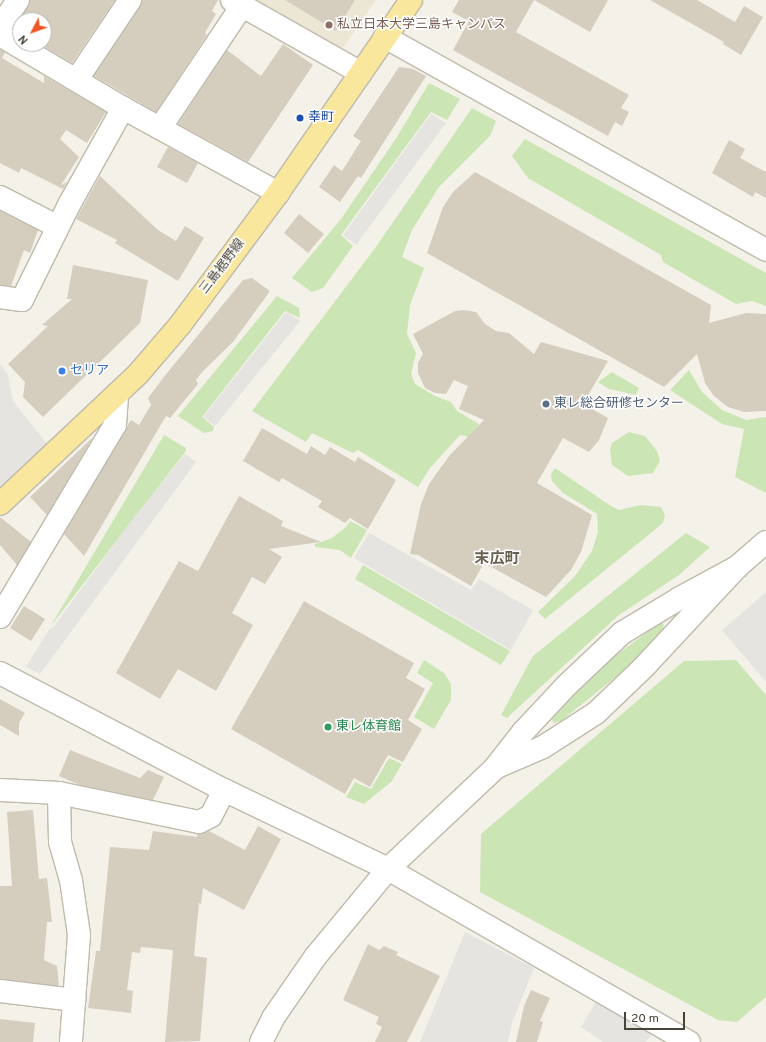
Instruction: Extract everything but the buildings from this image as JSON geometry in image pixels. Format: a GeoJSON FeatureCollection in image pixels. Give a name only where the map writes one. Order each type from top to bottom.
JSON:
{"type":"FeatureCollection","features":[{"type":"Feature","properties":{"kind":"main road","name":"三島裾野線"},"geometry":{"type":"LineString","coordinates":[[0,504],[138,374],[180,325],[278,193],[410,0]]}},
{"type":"Feature","properties":{"kind":"street"},"geometry":{"type":"LineString","coordinates":[[0,27],[18,0]]}},
{"type":"Feature","properties":{"kind":"street"},"geometry":{"type":"LineString","coordinates":[[77,80],[130,0]]}},
{"type":"Feature","properties":{"kind":"street"},"geometry":{"type":"LineString","coordinates":[[160,128],[237,3],[361,73]]}},
{"type":"Feature","properties":{"kind":"street"},"geometry":{"type":"LineString","coordinates":[[0,35],[123,108],[278,193]]}},
{"type":"Feature","properties":{"kind":"street"},"geometry":{"type":"LineString","coordinates":[[385,37],[766,250]]}},
{"type":"Feature","properties":{"kind":"street"},"geometry":{"type":"LineString","coordinates":[[0,297],[22,300],[58,227],[123,108]]}},
{"type":"Feature","properties":{"kind":"street"},"geometry":{"type":"LineString","coordinates":[[0,197],[58,227]]}},
{"type":"Feature","properties":{"kind":"street"},"geometry":{"type":"LineString","coordinates":[[0,617],[115,425],[117,394]]}},
{"type":"Feature","properties":{"kind":"street"},"geometry":{"type":"LineString","coordinates":[[494,769],[544,747],[596,713],[644,667],[737,567],[766,542]]}},
{"type":"Feature","properties":{"kind":"street"},"geometry":{"type":"LineString","coordinates":[[261,1042],[274,1018],[316,956],[388,869],[494,769],[523,732],[567,685],[622,633],[680,598],[737,567]]}},
{"type":"Feature","properties":{"kind":"street"},"geometry":{"type":"LineString","coordinates":[[0,673],[224,790],[388,869],[660,1035],[689,1042]]}},
{"type":"Feature","properties":{"kind":"street"},"geometry":{"type":"LineString","coordinates":[[0,790],[59,793],[199,822],[211,816],[224,790]]}},
{"type":"Feature","properties":{"kind":"street"},"geometry":{"type":"LineString","coordinates":[[59,793],[60,842],[71,880],[79,935],[71,1042]]}},
{"type":"Feature","properties":{"kind":"street"},"geometry":{"type":"LineString","coordinates":[[0,991],[74,1000]]}},
{"type":"Feature","properties":{"kind":"shaded area","name":"私立日本大学三島キャンパス"},"geometry":{"type":"Polygon","coordinates":[[[256,0],[376,0],[342,49],[256,0]]]}},
{"type":"Feature","properties":{"kind":"shaded area"},"geometry":{"type":"Polygon","coordinates":[[[431,114],[446,123],[356,245],[343,235],[431,114]]]}},
{"type":"Feature","properties":{"kind":"shaded area"},"geometry":{"type":"Polygon","coordinates":[[[286,312],[300,321],[215,426],[203,417],[286,312]]]}},
{"type":"Feature","properties":{"kind":"shaded area"},"geometry":{"type":"Polygon","coordinates":[[[0,364],[8,375],[13,401],[48,445],[0,490],[0,364]]]}},
{"type":"Feature","properties":{"kind":"shaded area"},"geometry":{"type":"Polygon","coordinates":[[[185,454],[196,462],[40,674],[26,667],[50,628],[52,629],[135,516],[185,454]]]}},
{"type":"Feature","properties":{"kind":"shaded area"},"geometry":{"type":"Polygon","coordinates":[[[369,533],[471,590],[479,579],[533,610],[511,650],[354,558],[369,533]]]}},
{"type":"Feature","properties":{"kind":"shaded area"},"geometry":{"type":"Polygon","coordinates":[[[766,592],[766,682],[722,630],[766,592]]]}},
{"type":"Feature","properties":{"kind":"shaded area"},"geometry":{"type":"Polygon","coordinates":[[[465,932],[534,968],[512,1023],[508,1042],[420,1042],[465,932]]]}},
{"type":"Feature","properties":{"kind":"shaded area"},"geometry":{"type":"Polygon","coordinates":[[[597,1000],[653,1032],[646,1042],[603,1042],[581,1027],[597,1000]]]}},
{"type":"Feature","properties":{"kind":"green space"},"geometry":{"type":"Polygon","coordinates":[[[429,83],[460,99],[447,120],[431,112],[341,235],[353,246],[323,288],[312,292],[292,278],[341,219],[397,137],[429,83]]]}},
{"type":"Feature","properties":{"kind":"green space"},"geometry":{"type":"Polygon","coordinates":[[[472,108],[496,121],[490,136],[439,187],[412,230],[402,257],[424,268],[410,305],[407,334],[416,353],[411,374],[415,384],[435,396],[451,402],[457,411],[479,424],[470,437],[460,435],[430,468],[418,487],[358,450],[353,453],[312,433],[306,442],[252,411],[373,251],[472,108]]]}},
{"type":"Feature","properties":{"kind":"green space"},"geometry":{"type":"Polygon","coordinates":[[[525,139],[766,273],[766,306],[752,301],[736,304],[663,262],[661,255],[528,178],[512,156],[525,139]]]}},
{"type":"Feature","properties":{"kind":"green space"},"geometry":{"type":"Polygon","coordinates":[[[277,296],[299,308],[300,318],[285,311],[202,417],[214,427],[213,431],[204,433],[178,416],[277,296]]]}},
{"type":"Feature","properties":{"kind":"green space"},"geometry":{"type":"Polygon","coordinates":[[[689,370],[702,392],[722,410],[746,420],[766,417],[766,493],[735,477],[744,429],[722,424],[670,390],[689,370]]]}},
{"type":"Feature","properties":{"kind":"green space"},"geometry":{"type":"Polygon","coordinates":[[[612,372],[639,388],[636,395],[609,389],[598,382],[612,372]]]}},
{"type":"Feature","properties":{"kind":"green space"},"geometry":{"type":"Polygon","coordinates":[[[629,432],[645,436],[657,451],[660,461],[653,473],[628,476],[612,465],[610,450],[612,443],[629,432]]]}},
{"type":"Feature","properties":{"kind":"green space"},"geometry":{"type":"Polygon","coordinates":[[[164,435],[186,448],[186,451],[50,627],[164,435]]]}},
{"type":"Feature","properties":{"kind":"green space"},"geometry":{"type":"Polygon","coordinates":[[[555,468],[619,510],[640,505],[661,507],[665,515],[663,523],[545,619],[538,612],[575,576],[592,551],[598,532],[597,514],[563,493],[552,481],[551,474],[555,468]]]}},
{"type":"Feature","properties":{"kind":"green space"},"geometry":{"type":"Polygon","coordinates":[[[350,521],[367,530],[351,558],[340,550],[315,547],[315,544],[332,538],[346,527],[350,521]]]}},
{"type":"Feature","properties":{"kind":"green space"},"geometry":{"type":"Polygon","coordinates":[[[686,533],[710,547],[679,575],[619,615],[507,718],[501,715],[533,656],[686,533]]]}},
{"type":"Feature","properties":{"kind":"green space"},"geometry":{"type":"Polygon","coordinates":[[[363,565],[510,651],[501,665],[355,579],[363,565]]]}},
{"type":"Feature","properties":{"kind":"green space"},"geometry":{"type":"Polygon","coordinates":[[[661,622],[664,625],[661,634],[628,667],[561,721],[554,723],[551,718],[555,709],[604,664],[661,622]]]}},
{"type":"Feature","properties":{"kind":"green space"},"geometry":{"type":"Polygon","coordinates":[[[424,660],[444,673],[451,684],[451,700],[434,729],[414,717],[433,683],[417,673],[424,660]]]}},
{"type":"Feature","properties":{"kind":"green space"},"geometry":{"type":"Polygon","coordinates":[[[736,660],[766,695],[766,997],[737,1022],[718,1020],[480,892],[481,834],[684,661],[736,660]]]}},
{"type":"Feature","properties":{"kind":"green space"},"geometry":{"type":"Polygon","coordinates":[[[389,758],[402,764],[391,782],[364,804],[346,797],[355,782],[371,789],[389,758]]]}},
{"type":"Feature","properties":{"kind":"place","name":"私立日本大学三島キャンパス"},"geometry":{"type":"Point","coordinates":[329,25]}},
{"type":"Feature","properties":{"kind":"place","name":"幸町"},"geometry":{"type":"Point","coordinates":[300,118]}},
{"type":"Feature","properties":{"kind":"place","name":"セリア"},"geometry":{"type":"Point","coordinates":[62,371]}},
{"type":"Feature","properties":{"kind":"place","name":"東レ総合研修センター"},"geometry":{"type":"Point","coordinates":[546,404]}},
{"type":"Feature","properties":{"kind":"place","name":"東レ体育館"},"geometry":{"type":"Point","coordinates":[328,727]}},
{"type":"Feature","properties":{"kind":"district","name":"末広町"},"geometry":{"type":"Point","coordinates":[497,560]}}]}
